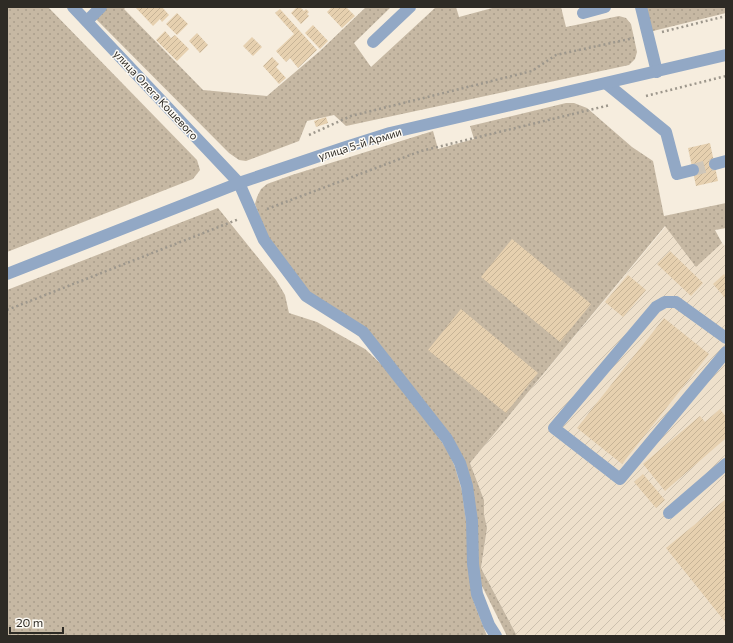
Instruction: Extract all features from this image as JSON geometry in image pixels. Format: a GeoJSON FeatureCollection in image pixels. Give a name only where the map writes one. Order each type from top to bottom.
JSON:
{"type":"FeatureCollection","features":[{"type":"Feature","properties":{"kind":"street","name":"улица Олега Кошевого"},"geometry":{"type":"LineString","coordinates":[[73,7],[239,183],[264,240],[306,296],[363,332],[447,439],[460,463],[467,486],[472,521],[473,564],[477,594],[489,625],[496,636]]}},
{"type":"Feature","properties":{"kind":"street"},"geometry":{"type":"LineString","coordinates":[[87,21],[101,7]]}},
{"type":"Feature","properties":{"kind":"street"},"geometry":{"type":"LineString","coordinates":[[373,42],[410,7]]}},
{"type":"Feature","properties":{"kind":"street"},"geometry":{"type":"LineString","coordinates":[[583,13],[605,7]]}},
{"type":"Feature","properties":{"kind":"street"},"geometry":{"type":"LineString","coordinates":[[641,7],[657,72]]}},
{"type":"Feature","properties":{"kind":"street","name":"улица 5-й Армии"},"geometry":{"type":"LineString","coordinates":[[7,274],[239,183],[390,133],[726,56]]}},
{"type":"Feature","properties":{"kind":"street"},"geometry":{"type":"LineString","coordinates":[[607,84],[666,132],[677,174],[693,170]]}},
{"type":"Feature","properties":{"kind":"street"},"geometry":{"type":"LineString","coordinates":[[726,338],[676,302],[665,302],[656,307],[554,428],[620,479],[726,352]]}},
{"type":"Feature","properties":{"kind":"street"},"geometry":{"type":"LineString","coordinates":[[669,513],[726,464]]}},
{"type":"Feature","properties":{"kind":"path"},"geometry":{"type":"LineString","coordinates":[[309,135],[351,116],[532,71],[556,55],[726,16]]}},
{"type":"Feature","properties":{"kind":"path"},"geometry":{"type":"LineString","coordinates":[[264,210],[421,151],[726,76]]}},
{"type":"Feature","properties":{"kind":"path"},"geometry":{"type":"LineString","coordinates":[[7,310],[242,218]]}},
{"type":"Feature","properties":{"kind":"shaded area"},"geometry":{"type":"Polygon","coordinates":[[[7,7],[48,7],[197,160],[200,170],[193,179],[7,252],[7,7]]]}},
{"type":"Feature","properties":{"kind":"shaded area"},"geometry":{"type":"Polygon","coordinates":[[[96,7],[126,7],[124,9],[203,90],[267,96],[320,51],[366,7],[391,7],[354,43],[371,67],[436,7],[456,7],[459,17],[496,7],[561,7],[566,27],[619,16],[626,18],[631,24],[637,52],[635,59],[629,65],[346,126],[334,115],[307,121],[299,141],[246,161],[239,160],[229,153],[90,13],[96,7]]]}},
{"type":"Feature","properties":{"kind":"shaded area"},"geometry":{"type":"Polygon","coordinates":[[[643,7],[726,7],[726,13],[649,32],[643,7]]]}},
{"type":"Feature","properties":{"kind":"shaded area"},"geometry":{"type":"Polygon","coordinates":[[[566,103],[574,103],[587,108],[632,147],[653,161],[664,216],[726,203],[726,228],[715,230],[722,243],[696,267],[665,226],[470,463],[484,500],[484,514],[487,528],[481,568],[517,636],[507,636],[480,582],[467,476],[387,361],[280,270],[255,204],[261,189],[267,184],[292,175],[433,131],[438,149],[474,139],[470,126],[566,103]]]}},
{"type":"Feature","properties":{"kind":"shaded area"},"geometry":{"type":"Polygon","coordinates":[[[218,208],[276,280],[285,295],[289,313],[317,322],[365,349],[399,381],[448,451],[455,467],[462,491],[467,528],[473,600],[487,636],[7,636],[7,290],[218,208]]]}},
{"type":"Feature","properties":{"kind":"shaded area"},"geometry":{"type":"Polygon","coordinates":[[[666,226],[696,266],[722,243],[726,247],[726,636],[517,636],[481,568],[487,528],[484,514],[484,500],[470,463],[666,226]]]}},
{"type":"Feature","properties":{"kind":"building"},"geometry":{"type":"Polygon","coordinates":[[[135,7],[162,7],[169,15],[162,22],[160,19],[153,26],[135,7]]]}},
{"type":"Feature","properties":{"kind":"building"},"geometry":{"type":"Polygon","coordinates":[[[297,7],[300,7],[304,11],[306,9],[309,12],[307,14],[309,16],[301,24],[291,13],[297,7]]]}},
{"type":"Feature","properties":{"kind":"building"},"geometry":{"type":"Polygon","coordinates":[[[332,7],[346,7],[355,16],[342,28],[327,12],[332,7]]]}},
{"type":"Feature","properties":{"kind":"building"},"geometry":{"type":"Polygon","coordinates":[[[280,9],[317,50],[298,68],[290,58],[286,62],[276,51],[294,34],[275,13],[280,9]]]}},
{"type":"Feature","properties":{"kind":"building"},"geometry":{"type":"Polygon","coordinates":[[[177,13],[188,24],[177,35],[166,24],[177,13]]]}},
{"type":"Feature","properties":{"kind":"building"},"geometry":{"type":"Polygon","coordinates":[[[313,25],[328,41],[320,49],[305,33],[313,25]]]}},
{"type":"Feature","properties":{"kind":"building"},"geometry":{"type":"Polygon","coordinates":[[[165,31],[171,38],[175,35],[189,49],[177,61],[156,40],[165,31]]]}},
{"type":"Feature","properties":{"kind":"building"},"geometry":{"type":"Polygon","coordinates":[[[197,33],[208,45],[200,53],[189,41],[197,33]]]}},
{"type":"Feature","properties":{"kind":"building"},"geometry":{"type":"Polygon","coordinates":[[[252,37],[262,47],[253,56],[243,46],[252,37]]]}},
{"type":"Feature","properties":{"kind":"building"},"geometry":{"type":"Polygon","coordinates":[[[272,57],[279,64],[276,67],[286,78],[279,84],[263,66],[272,57]]]}},
{"type":"Feature","properties":{"kind":"building"},"geometry":{"type":"Polygon","coordinates":[[[326,117],[328,123],[316,127],[314,121],[326,117]]]}},
{"type":"Feature","properties":{"kind":"building"},"geometry":{"type":"Polygon","coordinates":[[[710,143],[718,181],[696,186],[688,148],[710,143]]]}},
{"type":"Feature","properties":{"kind":"building"},"geometry":{"type":"Polygon","coordinates":[[[512,239],[591,304],[560,342],[481,277],[512,239]]]}},
{"type":"Feature","properties":{"kind":"building"},"geometry":{"type":"Polygon","coordinates":[[[670,251],[703,283],[691,296],[657,264],[670,251]]]}},
{"type":"Feature","properties":{"kind":"building"},"geometry":{"type":"Polygon","coordinates":[[[724,274],[726,277],[726,299],[713,284],[724,274]]]}},
{"type":"Feature","properties":{"kind":"building"},"geometry":{"type":"Polygon","coordinates":[[[628,275],[646,290],[623,317],[605,302],[628,275]]]}},
{"type":"Feature","properties":{"kind":"building"},"geometry":{"type":"Polygon","coordinates":[[[461,309],[538,373],[506,413],[428,350],[461,309]]]}},
{"type":"Feature","properties":{"kind":"building"},"geometry":{"type":"Polygon","coordinates":[[[664,318],[709,354],[622,464],[577,428],[664,318]]]}},
{"type":"Feature","properties":{"kind":"building"},"geometry":{"type":"Polygon","coordinates":[[[720,409],[726,417],[726,438],[665,491],[643,464],[700,416],[705,422],[720,409]]]}},
{"type":"Feature","properties":{"kind":"building"},"geometry":{"type":"Polygon","coordinates":[[[643,474],[665,500],[656,508],[634,482],[643,474]]]}},
{"type":"Feature","properties":{"kind":"building"},"geometry":{"type":"Polygon","coordinates":[[[726,499],[726,623],[666,548],[726,499]]]}},
{"type":"Feature","properties":{"kind":"tunnel"},"geometry":{"type":"LineString","coordinates":[[693,170],[715,164]]}}]}
